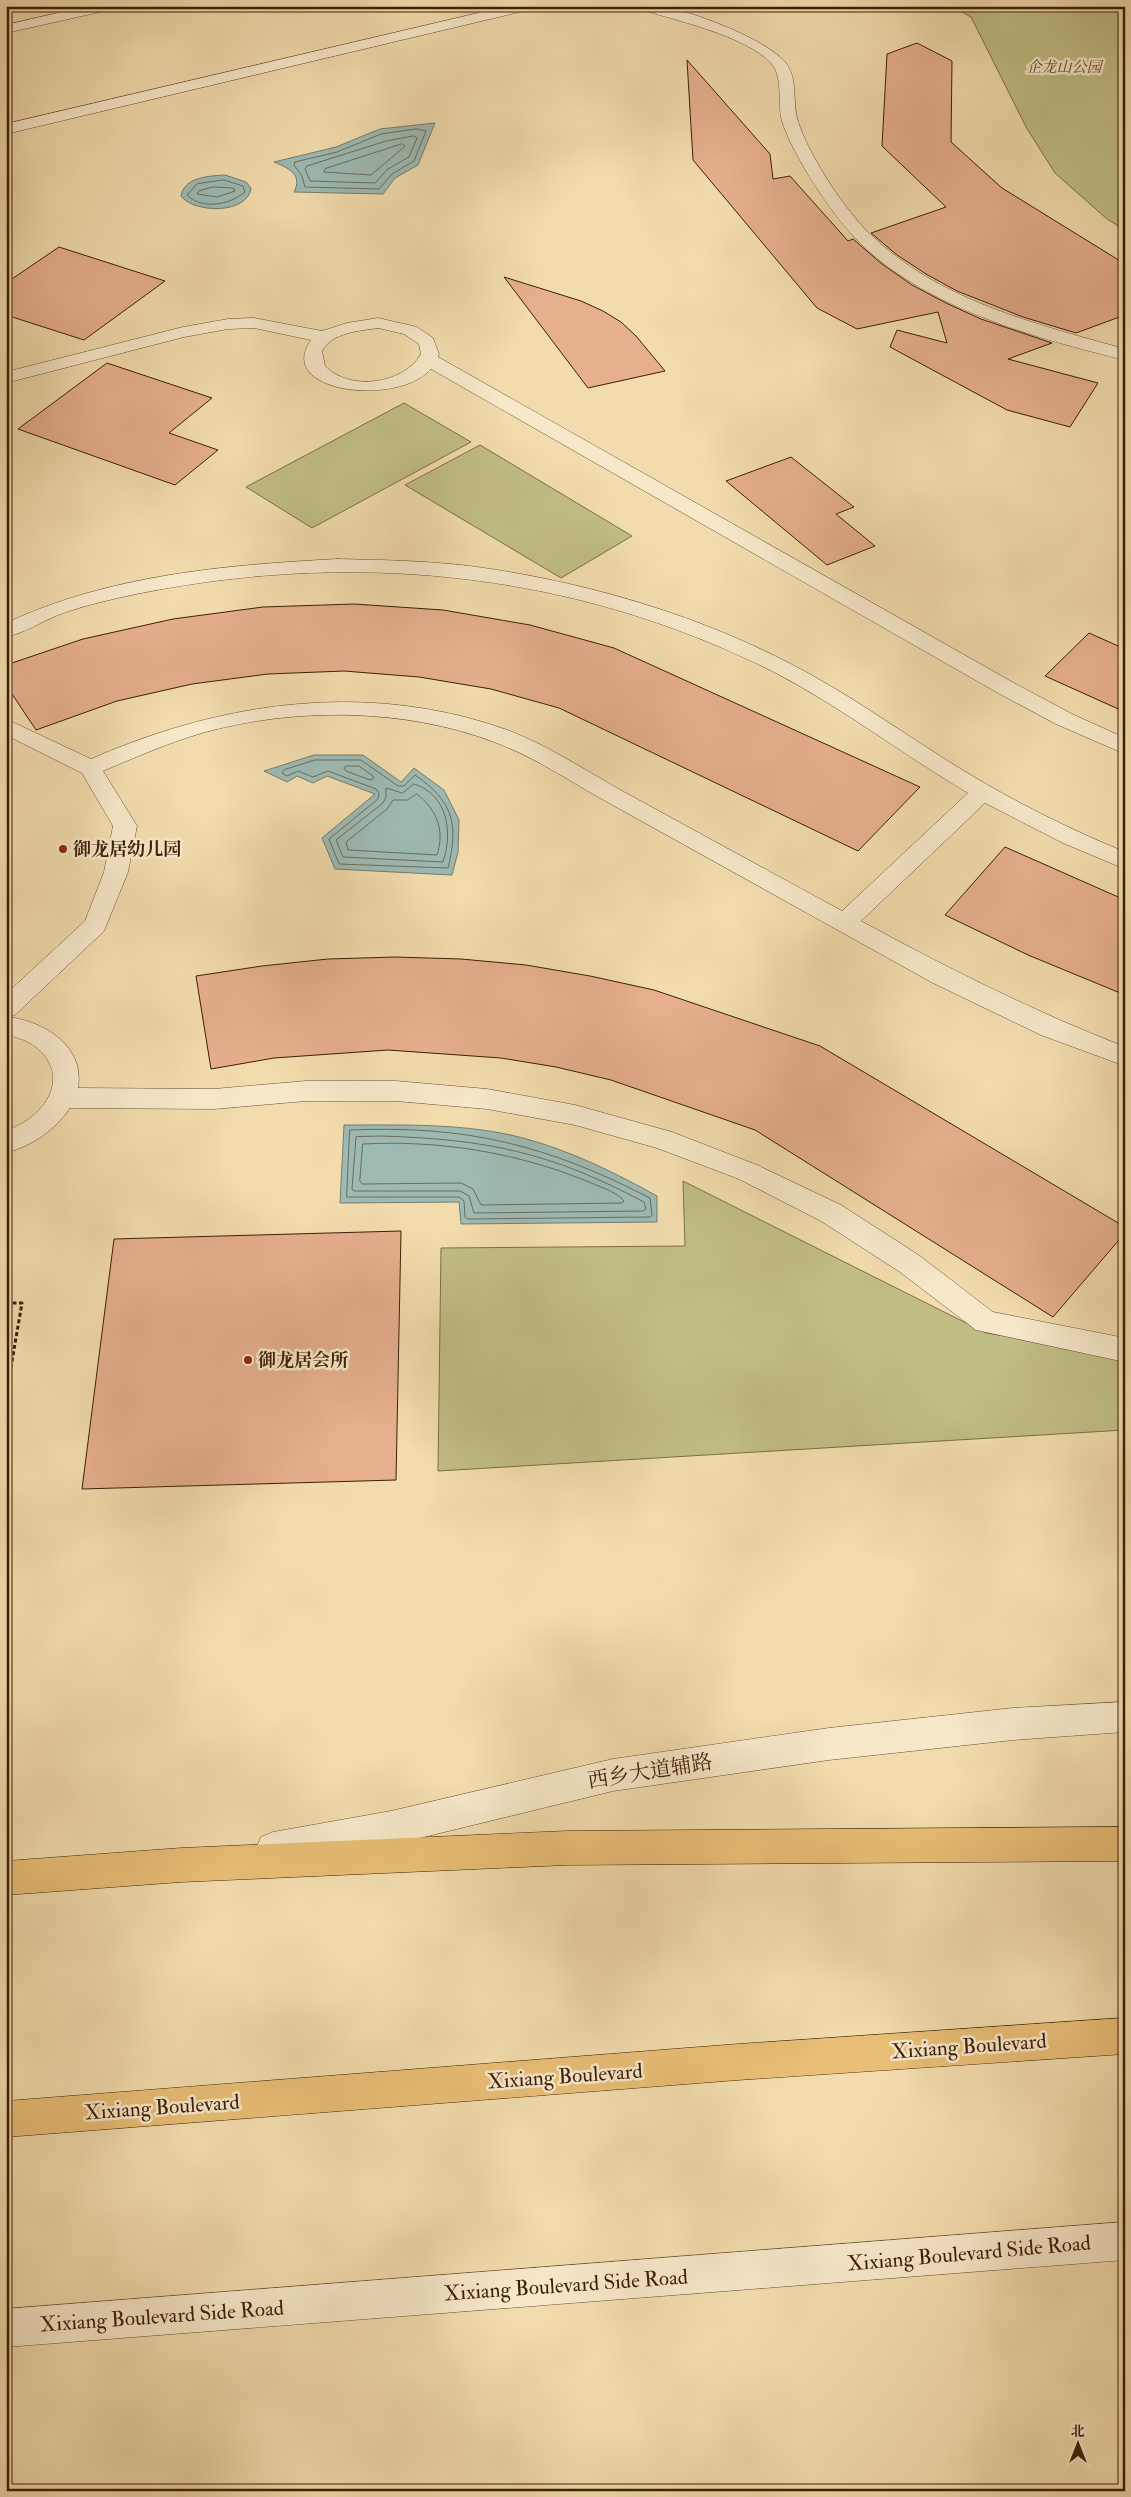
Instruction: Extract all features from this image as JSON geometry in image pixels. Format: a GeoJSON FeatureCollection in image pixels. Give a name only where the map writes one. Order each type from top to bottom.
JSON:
{"type":"FeatureCollection","features":[{"type":"Feature","properties":{"kind":"main road"},"geometry":{"type":"LineString","coordinates":[[6,1878],[181,1865],[567,1848],[1125,1844]]}},
{"type":"Feature","properties":{"kind":"main road","name":"Xixiang Boulevard"},"geometry":{"type":"LineString","coordinates":[[6,2120],[748,2062],[1125,2036]]}},
{"type":"Feature","properties":{"kind":"street"},"geometry":{"type":"LineString","coordinates":[[6,29],[109,6]]}},
{"type":"Feature","properties":{"kind":"street"},"geometry":{"type":"LineString","coordinates":[[6,128],[528,6]]}},
{"type":"Feature","properties":{"kind":"street"},"geometry":{"type":"LineString","coordinates":[[644,6],[746,39],[776,59],[786,78],[789,118],[810,164],[841,211],[863,237],[894,263],[933,287],[978,309],[1030,328],[1125,355]]}},
{"type":"Feature","properties":{"kind":"street"},"geometry":{"type":"LineString","coordinates":[[6,378],[183,332],[228,324],[254,323],[324,337]]}},
{"type":"Feature","properties":{"kind":"street"},"geometry":{"type":"LineString","coordinates":[[378,323],[399,326],[424,337],[430,348],[430,360],[422,370],[409,378],[391,384],[370,386],[336,381],[322,374],[316,367],[312,356],[315,348],[324,337],[350,326],[378,323]]}},
{"type":"Feature","properties":{"kind":"street"},"geometry":{"type":"LineString","coordinates":[[430,360],[1006,688],[1064,719],[1125,747]]}},
{"type":"Feature","properties":{"kind":"street"},"geometry":{"type":"LineString","coordinates":[[6,631],[66,605],[140,587],[214,574],[290,567],[365,565],[439,568],[512,577],[584,592],[654,612],[720,638],[783,669],[983,792],[1059,834],[1125,861]]}},
{"type":"Feature","properties":{"kind":"street"},"geometry":{"type":"LineString","coordinates":[[90,768],[153,741],[219,722],[288,711],[357,710],[424,716],[488,732],[547,756],[599,788],[942,977],[1050,1028],[1125,1057]]}},
{"type":"Feature","properties":{"kind":"street"},"geometry":{"type":"LineString","coordinates":[[6,726],[90,768],[125,826],[116,872],[96,925],[6,1009]]}},
{"type":"Feature","properties":{"kind":"street"},"geometry":{"type":"LineString","coordinates":[[844,924],[983,792]]}},
{"type":"Feature","properties":{"kind":"street"},"geometry":{"type":"LineString","coordinates":[[6,1026],[36,1033],[53,1044],[64,1060],[67,1078],[62,1098],[49,1116],[30,1132],[6,1143]]}},
{"type":"Feature","properties":{"kind":"street"},"geometry":{"type":"LineString","coordinates":[[62,1098],[214,1099],[306,1091],[396,1091],[487,1098],[575,1115],[663,1139],[748,1172],[831,1213],[910,1264],[986,1322],[1125,1350]]}},
{"type":"Feature","properties":{"kind":"street","name":"西乡大道辅路"},"geometry":{"type":"LineString","coordinates":[[181,1865],[391,1828],[613,1775],[839,1743],[1013,1724],[1125,1717]]}},
{"type":"Feature","properties":{"kind":"street","name":"Xixiang Boulevard Side Road"},"geometry":{"type":"LineString","coordinates":[[6,2328],[1125,2241]]}},
{"type":"Feature","properties":{"kind":"path"},"geometry":{"type":"LineString","coordinates":[[6,1303],[22,1302],[6,1396]]}},
{"type":"Feature","properties":{"kind":"green space","name":"企龙山公园"},"geometry":{"type":"Polygon","coordinates":[[[951,6],[1125,6],[1125,230],[1107,219],[1055,173],[1026,127],[971,17],[951,6]]]}},
{"type":"Feature","properties":{"kind":"green space"},"geometry":{"type":"Polygon","coordinates":[[[404,403],[471,442],[312,528],[246,487],[404,403]]]}},
{"type":"Feature","properties":{"kind":"green space"},"geometry":{"type":"Polygon","coordinates":[[[480,445],[632,536],[561,578],[405,485],[480,445]]]}},
{"type":"Feature","properties":{"kind":"green space"},"geometry":{"type":"Polygon","coordinates":[[[683,1181],[986,1333],[1125,1355],[1125,1430],[438,1471],[441,1248],[685,1246],[683,1181]]]}},
{"type":"Feature","properties":{"kind":"water"},"geometry":{"type":"Polygon","coordinates":[[[435,123],[418,165],[395,178],[383,194],[294,192],[297,181],[296,177],[285,167],[274,162],[336,147],[380,129],[435,123]]]}},
{"type":"Feature","properties":{"kind":"water"},"geometry":{"type":"Polygon","coordinates":[[[225,175],[246,182],[251,188],[248,197],[241,203],[231,207],[209,208],[197,206],[181,196],[183,190],[192,181],[205,177],[225,175]]]}},
{"type":"Feature","properties":{"kind":"water"},"geometry":{"type":"Polygon","coordinates":[[[314,755],[363,755],[401,782],[414,768],[444,790],[459,820],[458,852],[452,875],[335,869],[322,838],[375,794],[327,776],[313,783],[297,776],[287,782],[264,771],[314,755]]]}},
{"type":"Feature","properties":{"kind":"water"},"geometry":{"type":"Polygon","coordinates":[[[344,1125],[457,1127],[501,1133],[541,1143],[592,1163],[657,1196],[657,1222],[461,1224],[459,1202],[340,1203],[344,1125]]]}},
{"type":"Feature","properties":{"kind":"building"},"geometry":{"type":"Polygon","coordinates":[[[917,43],[952,61],[951,142],[1002,188],[1125,264],[1125,315],[1076,333],[1023,317],[957,291],[926,274],[897,255],[871,233],[946,207],[882,146],[887,54],[917,43]]]}},
{"type":"Feature","properties":{"kind":"building"},"geometry":{"type":"Polygon","coordinates":[[[687,60],[770,154],[773,179],[790,176],[848,241],[853,239],[882,264],[912,285],[946,303],[981,319],[1052,343],[1008,359],[1098,383],[1070,427],[1007,410],[890,347],[897,330],[947,343],[938,312],[857,329],[817,308],[693,160],[687,60]]]}},
{"type":"Feature","properties":{"kind":"building"},"geometry":{"type":"Polygon","coordinates":[[[59,247],[165,281],[84,340],[6,315],[6,283],[59,247]]]}},
{"type":"Feature","properties":{"kind":"building"},"geometry":{"type":"Polygon","coordinates":[[[504,277],[581,301],[603,311],[621,322],[636,336],[665,371],[588,388],[504,277]]]}},
{"type":"Feature","properties":{"kind":"building"},"geometry":{"type":"Polygon","coordinates":[[[107,363],[212,398],[169,433],[218,450],[175,485],[18,429],[107,363]]]}},
{"type":"Feature","properties":{"kind":"building"},"geometry":{"type":"Polygon","coordinates":[[[791,457],[854,507],[836,514],[875,546],[827,565],[726,481],[791,457]]]}},
{"type":"Feature","properties":{"kind":"building"},"geometry":{"type":"Polygon","coordinates":[[[354,604],[443,610],[530,625],[614,648],[920,787],[858,851],[559,708],[491,689],[419,677],[344,671],[268,674],[192,684],[117,701],[36,730],[6,685],[6,665],[83,639],[173,619],[263,607],[354,604]]]}},
{"type":"Feature","properties":{"kind":"building"},"geometry":{"type":"Polygon","coordinates":[[[1089,633],[1125,649],[1125,712],[1045,676],[1089,633]]]}},
{"type":"Feature","properties":{"kind":"building"},"geometry":{"type":"Polygon","coordinates":[[[1005,847],[1125,900],[1125,995],[1028,955],[945,915],[1005,847]]]}},
{"type":"Feature","properties":{"kind":"building"},"geometry":{"type":"Polygon","coordinates":[[[395,957],[461,959],[526,965],[590,976],[654,990],[820,1046],[1125,1227],[1125,1233],[1053,1317],[755,1130],[611,1080],[556,1067],[501,1058],[388,1050],[274,1058],[211,1069],[196,976],[328,959],[395,957]]]}},
{"type":"Feature","properties":{"kind":"building","name":"御龙居会所"},"geometry":{"type":"Polygon","coordinates":[[[401,1231],[396,1480],[82,1489],[114,1239],[401,1231]]]}},
{"type":"Feature","properties":{"kind":"place","name":"御龙居幼儿园"},"geometry":{"type":"Point","coordinates":[63,849]}},
{"type":"Feature","properties":{"kind":"place","name":"御龙居会所"},"geometry":{"type":"Point","coordinates":[248,1360]}}]}
